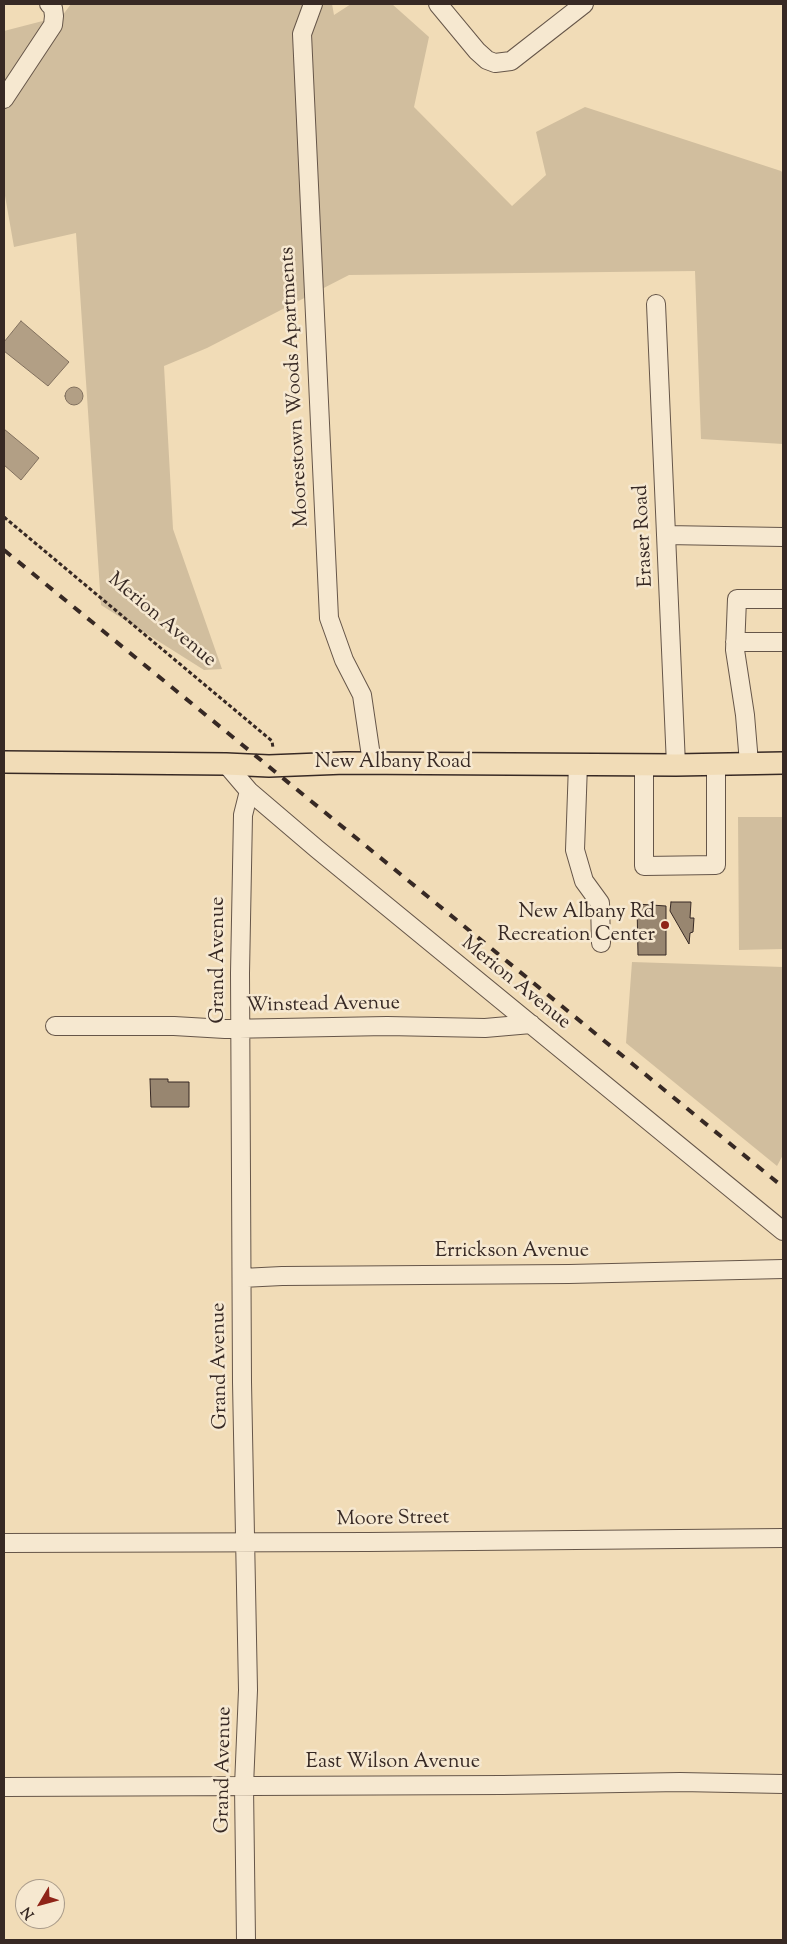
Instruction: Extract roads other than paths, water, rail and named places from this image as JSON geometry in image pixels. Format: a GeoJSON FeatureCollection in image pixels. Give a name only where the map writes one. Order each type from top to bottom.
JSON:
{"type":"FeatureCollection","features":[{"type":"Feature","properties":{"kind":"main road","name":"New Albany Road"},"geometry":{"type":"LineString","coordinates":[[4,762],[276,766],[372,763],[676,765],[783,762]]}},
{"type":"Feature","properties":{"kind":"street"},"geometry":{"type":"LineString","coordinates":[[4,99],[53,25],[53,8],[50,4]]}},
{"type":"Feature","properties":{"kind":"street","name":"Moorestown Woods Apartments"},"geometry":{"type":"LineString","coordinates":[[313,4],[302,34],[329,618],[344,660],[362,696],[372,763]]}},
{"type":"Feature","properties":{"kind":"street"},"geometry":{"type":"LineString","coordinates":[[438,4],[477,51],[487,60],[495,63],[511,62],[584,4]]}},
{"type":"Feature","properties":{"kind":"street","name":"Eraser Road"},"geometry":{"type":"LineString","coordinates":[[656,304],[676,765]]}},
{"type":"Feature","properties":{"kind":"street"},"geometry":{"type":"LineString","coordinates":[[666,535],[783,537]]}},
{"type":"Feature","properties":{"kind":"street"},"geometry":{"type":"LineString","coordinates":[[748,763],[746,715],[735,642],[737,599],[783,599]]}},
{"type":"Feature","properties":{"kind":"street"},"geometry":{"type":"LineString","coordinates":[[735,642],[783,642]]}},
{"type":"Feature","properties":{"kind":"street","name":"Merion Avenue"},"geometry":{"type":"LineString","coordinates":[[226,764],[248,791],[421,936],[783,1231]]}},
{"type":"Feature","properties":{"kind":"street"},"geometry":{"type":"LineString","coordinates":[[578,764],[575,850],[584,881],[600,903],[601,943]]}},
{"type":"Feature","properties":{"kind":"street"},"geometry":{"type":"LineString","coordinates":[[644,765],[644,866],[716,865],[716,764]]}},
{"type":"Feature","properties":{"kind":"street","name":"Grand Avenue"},"geometry":{"type":"LineString","coordinates":[[246,1940],[244,1786],[248,1690],[242,1278],[241,1028],[243,815],[248,791]]}},
{"type":"Feature","properties":{"kind":"street","name":"Winstead Avenue"},"geometry":{"type":"LineString","coordinates":[[55,1026],[241,1028],[387,1026],[485,1028],[531,1024]]}},
{"type":"Feature","properties":{"kind":"street","name":"Errickson Avenue"},"geometry":{"type":"LineString","coordinates":[[242,1278],[635,1273],[724,1269],[783,1270]]}},
{"type":"Feature","properties":{"kind":"street","name":"Moore Street"},"geometry":{"type":"LineString","coordinates":[[4,1543],[783,1538]]}},
{"type":"Feature","properties":{"kind":"street","name":"East Wilson Avenue"},"geometry":{"type":"LineString","coordinates":[[4,1787],[680,1782],[783,1784]]}},
{"type":"Feature","properties":{"kind":"railway"},"geometry":{"type":"LineString","coordinates":[[4,550],[783,1187]]}},
{"type":"Feature","properties":{"kind":"place","name":"New Albany Rd Recreation Center"},"geometry":{"type":"Point","coordinates":[665,925]}}]}
